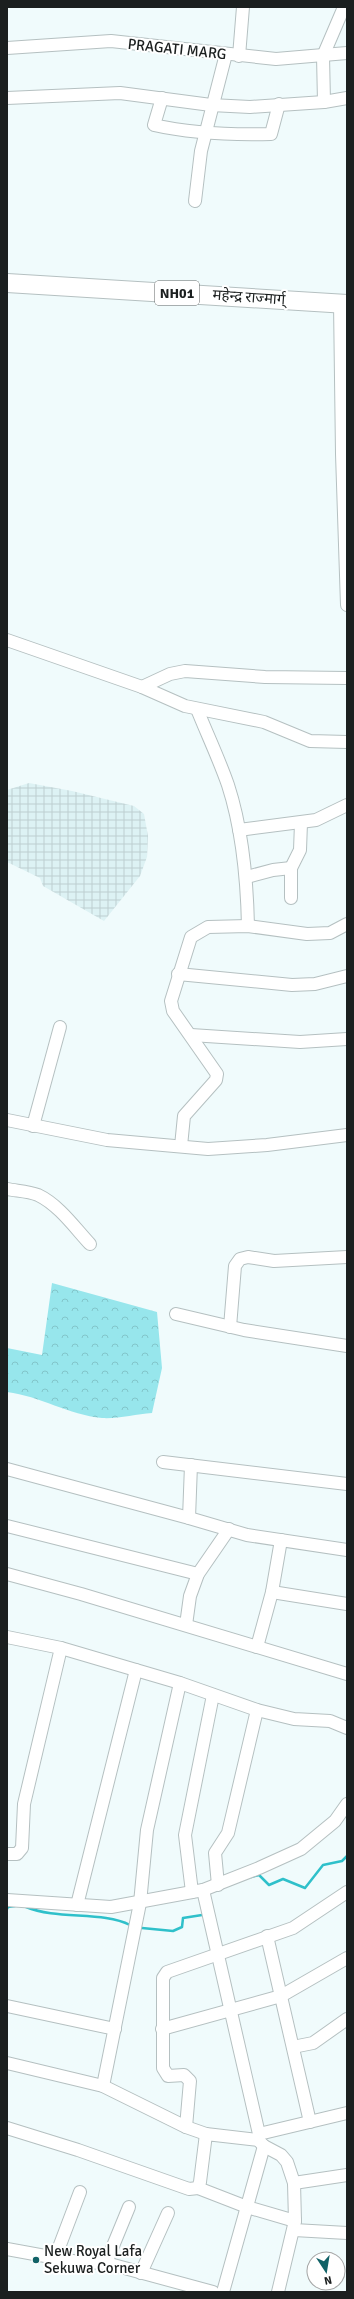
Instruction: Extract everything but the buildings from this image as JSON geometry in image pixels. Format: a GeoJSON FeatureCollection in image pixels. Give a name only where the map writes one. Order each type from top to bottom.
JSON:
{"type":"FeatureCollection","features":[{"type":"Feature","properties":{"kind":"highway","name":"महेन्द्र राज्मार्ग्"},"geometry":{"type":"LineString","coordinates":[[7,283],[344,303]]}},
{"type":"Feature","properties":{"kind":"street"},"geometry":{"type":"LineString","coordinates":[[239,56],[243,7]]}},
{"type":"Feature","properties":{"kind":"street"},"geometry":{"type":"LineString","coordinates":[[324,102],[323,56],[344,7]]}},
{"type":"Feature","properties":{"kind":"street","name":"PRAGATI MARG"},"geometry":{"type":"LineString","coordinates":[[7,48],[111,41],[276,59],[347,53]]}},
{"type":"Feature","properties":{"kind":"street"},"geometry":{"type":"LineString","coordinates":[[195,201],[201,152],[211,105],[226,54]]}},
{"type":"Feature","properties":{"kind":"street"},"geometry":{"type":"LineString","coordinates":[[7,98],[120,93],[211,105],[250,107],[324,102],[347,98]]}},
{"type":"Feature","properties":{"kind":"street"},"geometry":{"type":"LineString","coordinates":[[162,98],[154,125],[179,131],[206,134],[271,134],[280,104]]}},
{"type":"Feature","properties":{"kind":"street"},"geometry":{"type":"LineString","coordinates":[[344,303],[344,454],[347,605]]}},
{"type":"Feature","properties":{"kind":"street"},"geometry":{"type":"LineString","coordinates":[[7,640],[142,687],[185,706],[264,722],[310,741],[347,742]]}},
{"type":"Feature","properties":{"kind":"street"},"geometry":{"type":"LineString","coordinates":[[142,687],[170,674],[185,671],[265,678],[347,678]]}},
{"type":"Feature","properties":{"kind":"street"},"geometry":{"type":"LineString","coordinates":[[197,709],[228,786],[239,830],[247,877],[248,926]]}},
{"type":"Feature","properties":{"kind":"street"},"geometry":{"type":"LineString","coordinates":[[239,830],[316,820],[347,805]]}},
{"type":"Feature","properties":{"kind":"street"},"geometry":{"type":"LineString","coordinates":[[291,898],[291,868],[300,850],[302,823]]}},
{"type":"Feature","properties":{"kind":"street"},"geometry":{"type":"LineString","coordinates":[[247,877],[272,870],[291,868]]}},
{"type":"Feature","properties":{"kind":"street"},"geometry":{"type":"LineString","coordinates":[[181,1146],[184,1116],[216,1080],[217,1074],[173,1011],[170,1001],[191,937],[199,930],[208,927],[248,926],[307,934],[330,933],[347,924]]}},
{"type":"Feature","properties":{"kind":"street"},"geometry":{"type":"LineString","coordinates":[[178,974],[292,985],[315,984],[347,976]]}},
{"type":"Feature","properties":{"kind":"street"},"geometry":{"type":"LineString","coordinates":[[33,1126],[60,1027]]}},
{"type":"Feature","properties":{"kind":"street"},"geometry":{"type":"LineString","coordinates":[[191,1035],[312,1042],[347,1039]]}},
{"type":"Feature","properties":{"kind":"street"},"geometry":{"type":"LineString","coordinates":[[7,1120],[107,1140],[181,1146],[228,1148],[347,1136]]}},
{"type":"Feature","properties":{"kind":"street"},"geometry":{"type":"LineString","coordinates":[[7,1189],[31,1193],[46,1200],[67,1219],[90,1244]]}},
{"type":"Feature","properties":{"kind":"street"},"geometry":{"type":"LineString","coordinates":[[230,1327],[235,1266],[240,1259],[248,1257],[274,1261],[347,1257]]}},
{"type":"Feature","properties":{"kind":"street"},"geometry":{"type":"LineString","coordinates":[[176,1314],[230,1327],[347,1346]]}},
{"type":"Feature","properties":{"kind":"street"},"geometry":{"type":"LineString","coordinates":[[163,1462],[347,1484]]}},
{"type":"Feature","properties":{"kind":"street"},"geometry":{"type":"LineString","coordinates":[[189,1518],[191,1465]]}},
{"type":"Feature","properties":{"kind":"street"},"geometry":{"type":"LineString","coordinates":[[7,1469],[230,1529],[247,1535],[347,1550]]}},
{"type":"Feature","properties":{"kind":"street"},"geometry":{"type":"LineString","coordinates":[[7,1526],[198,1574]]}},
{"type":"Feature","properties":{"kind":"street"},"geometry":{"type":"LineString","coordinates":[[186,1625],[190,1596],[198,1574],[230,1529]]}},
{"type":"Feature","properties":{"kind":"street"},"geometry":{"type":"LineString","coordinates":[[257,1647],[272,1592],[281,1540]]}},
{"type":"Feature","properties":{"kind":"street"},"geometry":{"type":"LineString","coordinates":[[7,1574],[186,1625],[347,1674]]}},
{"type":"Feature","properties":{"kind":"street"},"geometry":{"type":"LineString","coordinates":[[272,1592],[347,1604]]}},
{"type":"Feature","properties":{"kind":"street"},"geometry":{"type":"LineString","coordinates":[[7,1637],[61,1648],[180,1683],[257,1710],[294,1719],[330,1721],[347,1728]]}},
{"type":"Feature","properties":{"kind":"street"},"geometry":{"type":"LineString","coordinates":[[7,1854],[17,1854],[22,1848],[24,1804],[61,1648]]}},
{"type":"Feature","properties":{"kind":"street"},"geometry":{"type":"LineString","coordinates":[[78,1905],[136,1670]]}},
{"type":"Feature","properties":{"kind":"street"},"geometry":{"type":"LineString","coordinates":[[103,2086],[140,1903],[147,1830],[180,1683]]}},
{"type":"Feature","properties":{"kind":"street"},"geometry":{"type":"LineString","coordinates":[[213,1695],[185,1835],[198,1891],[217,1954],[260,2140],[247,2207],[223,2292]]}},
{"type":"Feature","properties":{"kind":"street"},"geometry":{"type":"LineString","coordinates":[[218,1885],[215,1853],[228,1833],[257,1710]]}},
{"type":"Feature","properties":{"kind":"street"},"geometry":{"type":"LineString","coordinates":[[7,1900],[111,1907],[140,1903],[198,1891],[218,1885],[301,1849],[335,1821],[347,1804]]}},
{"type":"Feature","properties":{"kind":"street"},"geometry":{"type":"LineString","coordinates":[[186,2127],[190,2081],[184,2075],[168,2076],[164,2072],[162,2029],[163,1978],[167,1972],[293,1928],[347,1892]]}},
{"type":"Feature","properties":{"kind":"street"},"geometry":{"type":"LineString","coordinates":[[267,1936],[310,2122]]}},
{"type":"Feature","properties":{"kind":"street"},"geometry":{"type":"LineString","coordinates":[[162,2029],[281,1996],[347,1958]]}},
{"type":"Feature","properties":{"kind":"street"},"geometry":{"type":"LineString","coordinates":[[7,2006],[115,2029]]}},
{"type":"Feature","properties":{"kind":"street"},"geometry":{"type":"LineString","coordinates":[[293,2047],[313,2043],[347,2019]]}},
{"type":"Feature","properties":{"kind":"street"},"geometry":{"type":"LineString","coordinates":[[7,2063],[103,2086],[186,2127],[206,2134],[260,2140],[310,2122],[347,2113]]}},
{"type":"Feature","properties":{"kind":"street"},"geometry":{"type":"LineString","coordinates":[[7,2128],[78,2150],[189,2189],[198,2188],[294,2226],[347,2233]]}},
{"type":"Feature","properties":{"kind":"street"},"geometry":{"type":"LineString","coordinates":[[198,2188],[206,2134]]}},
{"type":"Feature","properties":{"kind":"street"},"geometry":{"type":"LineString","coordinates":[[260,2140],[281,2155],[287,2162],[294,2183],[294,2226],[278,2292]]}},
{"type":"Feature","properties":{"kind":"street"},"geometry":{"type":"LineString","coordinates":[[294,2183],[347,2175]]}},
{"type":"Feature","properties":{"kind":"street"},"geometry":{"type":"LineString","coordinates":[[55,2258],[80,2192]]}},
{"type":"Feature","properties":{"kind":"street"},"geometry":{"type":"LineString","coordinates":[[106,2263],[129,2207]]}},
{"type":"Feature","properties":{"kind":"street"},"geometry":{"type":"LineString","coordinates":[[142,2273],[168,2213]]}},
{"type":"Feature","properties":{"kind":"street"},"geometry":{"type":"LineString","coordinates":[[7,2249],[55,2258],[106,2263],[213,2292]]}},
{"type":"Feature","properties":{"kind":"shaded area"},"geometry":{"type":"Polygon","coordinates":[[[29,783],[72,791],[134,806],[144,814],[148,836],[147,857],[140,876],[104,921],[43,886],[40,878],[7,862],[7,790],[29,783]]]}},
{"type":"Feature","properties":{"kind":"green space"},"geometry":{"type":"Polygon","coordinates":[[[52,1283],[157,1312],[162,1368],[152,1413],[102,1418],[78,1413],[31,1397],[7,1392],[7,1348],[42,1355],[52,1283]]]}},
{"type":"Feature","properties":{"kind":"waterway"},"geometry":{"type":"LineString","coordinates":[[251,1877],[259,1875],[269,1885],[283,1879],[305,1888],[323,1865],[342,1861],[347,1856]]}},
{"type":"Feature","properties":{"kind":"waterway"},"geometry":{"type":"LineString","coordinates":[[7,1909],[8,1907],[15,1906]]}},
{"type":"Feature","properties":{"kind":"waterway"},"geometry":{"type":"LineString","coordinates":[[26,1907],[38,1911],[65,1915],[107,1918],[130,1925]]}},
{"type":"Feature","properties":{"kind":"waterway"},"geometry":{"type":"LineString","coordinates":[[142,1928],[173,1931],[182,1927],[183,1918],[202,1915]]}},
{"type":"Feature","properties":{"kind":"place","name":"New Royal Lafa Sekuwa Corner"},"geometry":{"type":"Point","coordinates":[36,2260]}}]}
